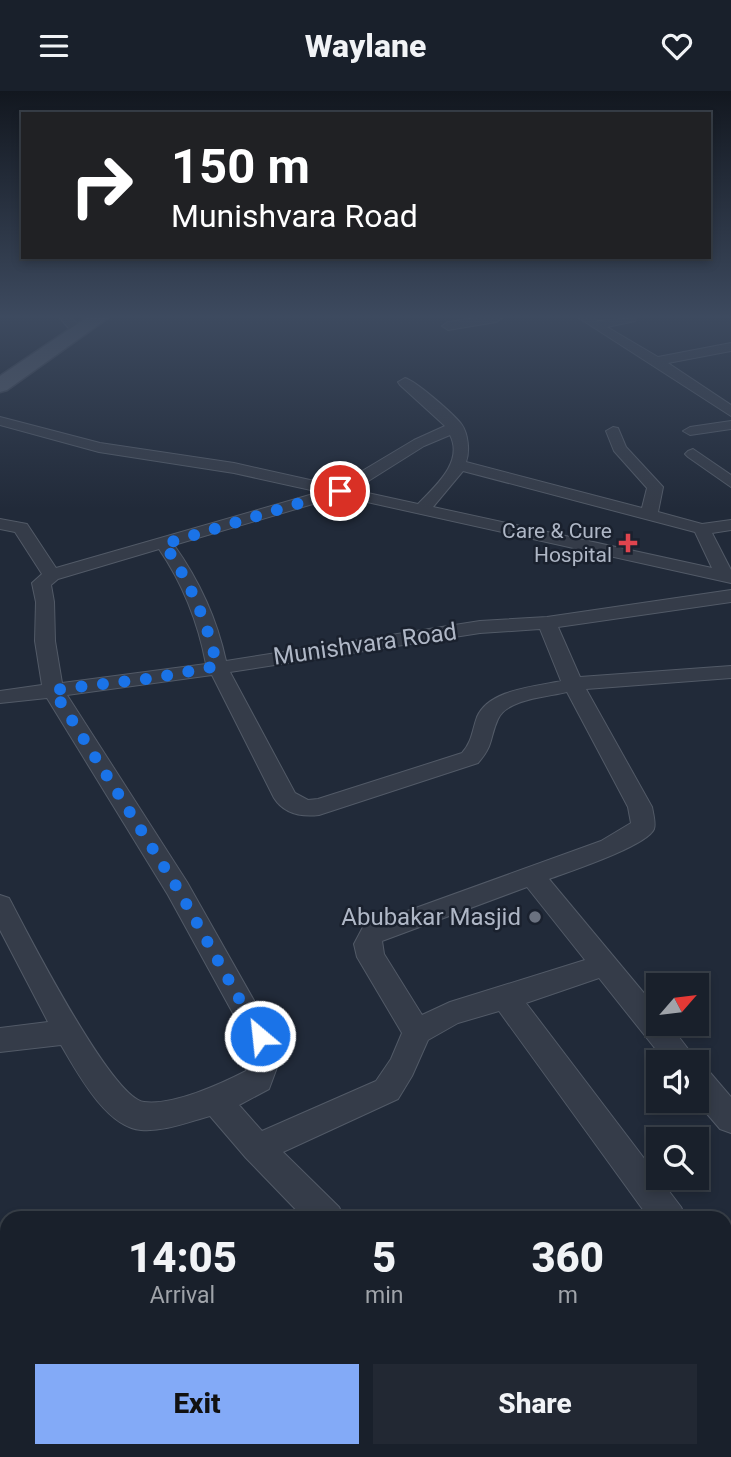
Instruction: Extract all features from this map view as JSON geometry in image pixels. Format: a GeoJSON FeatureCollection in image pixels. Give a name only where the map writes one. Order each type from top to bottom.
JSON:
{"type":"FeatureCollection","features":[{"type":"Feature","properties":{"kind":"street"},"geometry":{"type":"LineString","coordinates":[[405,382],[456,427],[462,447],[458,465],[441,492],[422,509]]}},
{"type":"Feature","properties":{"kind":"street"},"geometry":{"type":"LineString","coordinates":[[690,382],[731,412]]}},
{"type":"Feature","properties":{"kind":"street"},"geometry":{"type":"LineString","coordinates":[[0,421],[99,447],[234,468],[728,577]]}},
{"type":"Feature","properties":{"kind":"street"},"geometry":{"type":"LineString","coordinates":[[690,431],[731,425]]}},
{"type":"Feature","properties":{"kind":"street"},"geometry":{"type":"LineString","coordinates":[[0,905],[68,1032],[119,1105],[136,1116],[165,1113],[216,1101],[258,1080],[264,1062],[260,1036],[178,889],[53,690],[45,641],[45,602],[41,583],[52,576],[340,491],[419,443],[456,427]]}},
{"type":"Feature","properties":{"kind":"street"},"geometry":{"type":"LineString","coordinates":[[613,431],[619,448],[655,487],[649,515]]}},
{"type":"Feature","properties":{"kind":"street"},"geometry":{"type":"LineString","coordinates":[[693,454],[731,482]]}},
{"type":"Feature","properties":{"kind":"street"},"geometry":{"type":"LineString","coordinates":[[458,465],[702,529],[731,525]]}},
{"type":"Feature","properties":{"kind":"street"},"geometry":{"type":"LineString","coordinates":[[0,524],[21,528],[52,576]]}},
{"type":"Feature","properties":{"kind":"street"},"geometry":{"type":"LineString","coordinates":[[702,529],[728,577]]}},
{"type":"Feature","properties":{"kind":"street"},"geometry":{"type":"LineString","coordinates":[[164,544],[181,568],[209,628],[217,666],[286,798],[304,809],[318,807],[470,758],[480,747],[488,716],[507,700],[573,684],[731,672]]}},
{"type":"Feature","properties":{"kind":"street","name":"Munishvara Road"},"geometry":{"type":"LineString","coordinates":[[0,697],[154,678],[217,666],[480,627],[547,623],[731,596]]}},
{"type":"Feature","properties":{"kind":"street"},"geometry":{"type":"LineString","coordinates":[[417,1032],[371,957],[367,944],[372,934],[610,847],[643,827],[640,807],[573,684],[547,623]]}},
{"type":"Feature","properties":{"kind":"street"},"geometry":{"type":"LineString","coordinates":[[532,876],[673,1050]]}},
{"type":"Feature","properties":{"kind":"street"},"geometry":{"type":"LineString","coordinates":[[257,1148],[387,1090],[402,1067],[417,1032],[450,1014],[566,979],[602,965]]}},
{"type":"Feature","properties":{"kind":"street"},"geometry":{"type":"LineString","coordinates":[[506,997],[664,1211]]}},
{"type":"Feature","properties":{"kind":"street"},"geometry":{"type":"LineString","coordinates":[[0,1040],[68,1032]]}},
{"type":"Feature","properties":{"kind":"street"},"geometry":{"type":"LineString","coordinates":[[709,1093],[731,1119]]}},
{"type":"Feature","properties":{"kind":"street"},"geometry":{"type":"LineString","coordinates":[[216,1101],[257,1148],[320,1211]]}},
{"type":"Feature","properties":{"kind":"place","name":"Care & Cure Hospital"},"geometry":{"type":"Point","coordinates":[628,543]}},
{"type":"Feature","properties":{"kind":"place","name":"Abubakar Masjid"},"geometry":{"type":"Point","coordinates":[535,917]}},
{"type":"Feature","properties":{"kind":"route"},"geometry":{"type":"LineString","coordinates":[[260,1036],[178,889],[53,690],[154,678],[217,666],[209,628],[181,568],[164,544],[340,491]]}}]}
